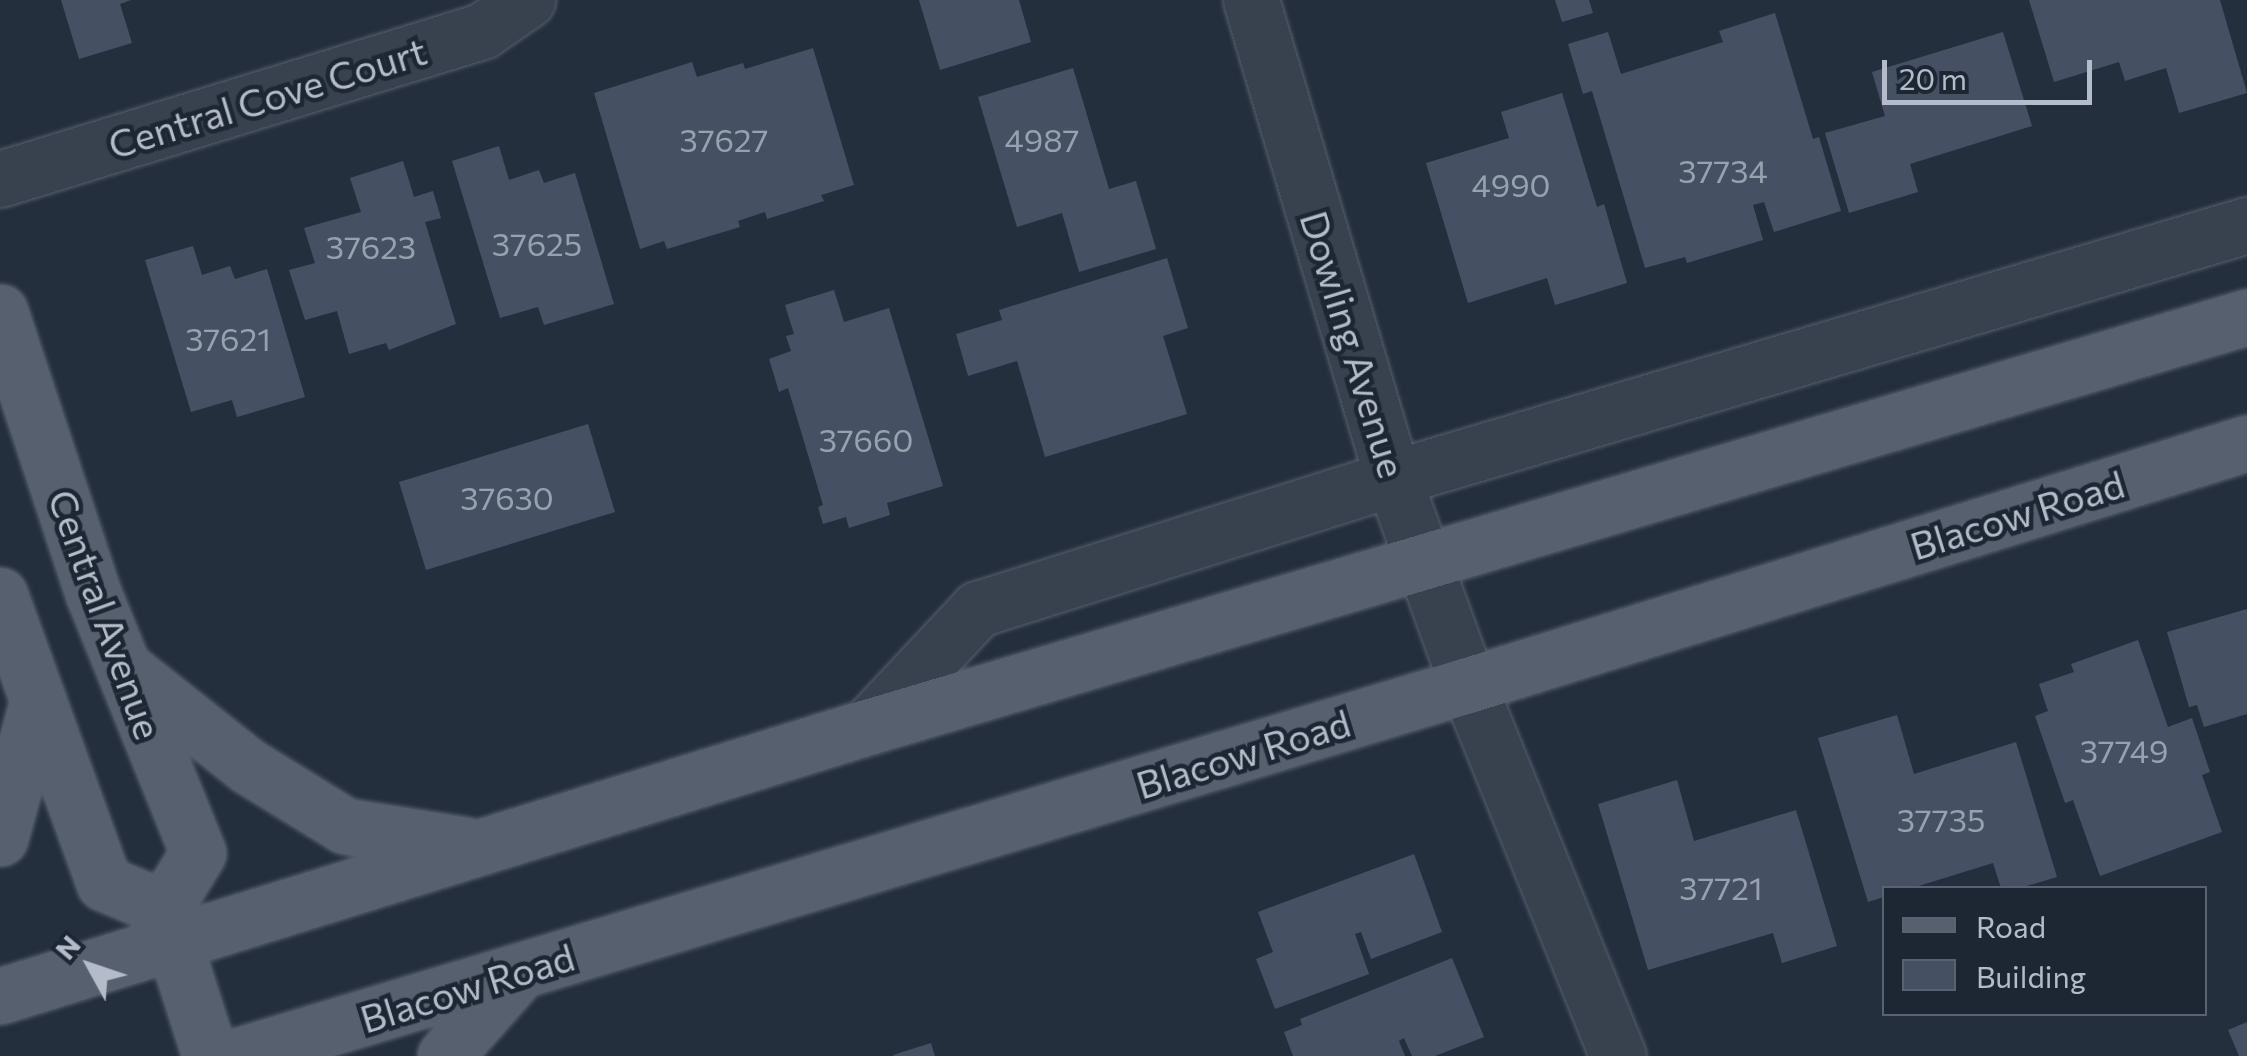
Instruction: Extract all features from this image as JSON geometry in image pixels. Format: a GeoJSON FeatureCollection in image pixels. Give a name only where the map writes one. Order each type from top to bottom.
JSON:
{"type":"FeatureCollection","features":[{"type":"Feature","properties":{"kind":"main road","name":"Central Avenue"},"geometry":{"type":"LineString","coordinates":[[0,312],[92,593],[198,854],[169,924]]}},
{"type":"Feature","properties":{"kind":"main road"},"geometry":{"type":"LineString","coordinates":[[0,996],[169,924],[478,847],[867,727],[2247,317]]}},
{"type":"Feature","properties":{"kind":"main road","name":"Blacow Road"},"geometry":{"type":"LineString","coordinates":[[236,1056],[1468,685],[2247,442]]}},
{"type":"Feature","properties":{"kind":"main road"},"geometry":{"type":"LineString","coordinates":[[0,595],[104,883],[169,924],[210,1056]]}},
{"type":"Feature","properties":{"kind":"main road"},"geometry":{"type":"LineString","coordinates":[[122,666],[248,766],[345,826],[478,847]]}},
{"type":"Feature","properties":{"kind":"main road"},"geometry":{"type":"LineString","coordinates":[[0,838],[38,700]]}},
{"type":"Feature","properties":{"kind":"main road"},"geometry":{"type":"LineString","coordinates":[[445,1056],[520,971]]}},
{"type":"Feature","properties":{"kind":"street","name":"Central Cove Court"},"geometry":{"type":"LineString","coordinates":[[0,179],[482,31],[527,0]]}},
{"type":"Feature","properties":{"kind":"street","name":"Dowling Avenue"},"geometry":{"type":"LineString","coordinates":[[1251,0],[1393,478],[1468,685],[1618,1056]]}},
{"type":"Feature","properties":{"kind":"street"},"geometry":{"type":"LineString","coordinates":[[867,727],[978,609],[1393,478],[2247,226]]}},
{"type":"Feature","properties":{"kind":"building"},"geometry":{"type":"Polygon","coordinates":[[[61,0],[131,0],[120,4],[132,43],[79,59],[61,0]]]}},
{"type":"Feature","properties":{"kind":"building"},"geometry":{"type":"Polygon","coordinates":[[[919,0],[1019,0],[1031,42],[940,70],[919,0]]]}},
{"type":"Feature","properties":{"kind":"building"},"geometry":{"type":"Polygon","coordinates":[[[1555,0],[1589,0],[1593,13],[1562,22],[1555,0]]]}},
{"type":"Feature","properties":{"kind":"building"},"geometry":{"type":"Polygon","coordinates":[[[2029,0],[2220,0],[2247,93],[2179,113],[2166,68],[2125,81],[2119,62],[2054,82],[2029,0]]]}},
{"type":"Feature","properties":{"kind":"building"},"geometry":{"type":"Polygon","coordinates":[[[1775,13],[1813,139],[1819,137],[1841,211],[1774,232],[1764,202],[1753,205],[1763,240],[1687,263],[1685,257],[1645,268],[1592,91],[1583,94],[1568,44],[1608,32],[1621,74],[1723,42],[1719,31],[1775,13]]]}},
{"type":"Feature","properties":{"kind":"building"},"geometry":{"type":"Polygon","coordinates":[[[2003,32],[2032,126],[1910,164],[1918,192],[1849,213],[1825,133],[1885,116],[1872,72],[2003,32]]]}},
{"type":"Feature","properties":{"kind":"building"},"geometry":{"type":"Polygon","coordinates":[[[813,48],[854,185],[821,195],[824,201],[767,219],[765,212],[738,221],[740,227],[667,249],[664,241],[640,249],[594,93],[692,62],[697,77],[743,63],[745,69],[813,48]]]}},
{"type":"Feature","properties":{"kind":"building"},"geometry":{"type":"Polygon","coordinates":[[[1073,68],[1109,189],[1136,181],[1156,249],[1079,272],[1062,213],[1017,227],[978,97],[1073,68]]]}},
{"type":"Feature","properties":{"kind":"building"},"geometry":{"type":"Polygon","coordinates":[[[1562,93],[1597,207],[1604,204],[1627,283],[1555,305],[1547,278],[1468,303],[1426,163],[1509,138],[1501,112],[1562,93]]]}},
{"type":"Feature","properties":{"kind":"building"},"geometry":{"type":"Polygon","coordinates":[[[499,146],[509,180],[539,170],[544,183],[575,173],[614,304],[544,325],[538,307],[500,318],[452,161],[499,146]]]}},
{"type":"Feature","properties":{"kind":"building"},"geometry":{"type":"Polygon","coordinates":[[[403,161],[414,197],[433,191],[441,218],[425,222],[456,324],[389,350],[386,343],[349,354],[337,311],[305,320],[289,270],[315,263],[304,228],[361,212],[350,178],[403,161]]]}},
{"type":"Feature","properties":{"kind":"building"},"geometry":{"type":"Polygon","coordinates":[[[193,246],[202,275],[230,266],[235,279],[267,269],[305,397],[237,417],[232,400],[191,412],[145,260],[193,246]]]}},
{"type":"Feature","properties":{"kind":"building"},"geometry":{"type":"Polygon","coordinates":[[[1167,258],[1188,328],[1163,336],[1187,414],[1045,457],[1017,361],[968,376],[956,334],[1002,320],[999,310],[1167,258]]]}},
{"type":"Feature","properties":{"kind":"building"},"geometry":{"type":"Polygon","coordinates":[[[834,290],[844,322],[889,308],[943,486],[887,503],[890,515],[849,528],[846,517],[823,524],[818,507],[823,505],[788,388],[779,392],[769,359],[791,351],[786,336],[794,334],[785,305],[834,290]]]}},
{"type":"Feature","properties":{"kind":"building"},"geometry":{"type":"Polygon","coordinates":[[[588,424],[615,512],[426,570],[399,482],[588,424]]]}},
{"type":"Feature","properties":{"kind":"building"},"geometry":{"type":"Polygon","coordinates":[[[2247,609],[2247,714],[2204,727],[2197,705],[2189,707],[2167,632],[2247,609]]]}},
{"type":"Feature","properties":{"kind":"building"},"geometry":{"type":"Polygon","coordinates":[[[2138,640],[2168,727],[2192,718],[2210,772],[2202,775],[2222,832],[2100,876],[2073,800],[2065,803],[2035,716],[2048,711],[2039,684],[2074,672],[2071,664],[2138,640]]]}},
{"type":"Feature","properties":{"kind":"building"},"geometry":{"type":"Polygon","coordinates":[[[1897,715],[1914,774],[2016,742],[2057,877],[2027,886],[2000,886],[1993,863],[1918,886],[1882,886],[1882,898],[1868,902],[1818,738],[1897,715]]]}},
{"type":"Feature","properties":{"kind":"building"},"geometry":{"type":"Polygon","coordinates":[[[1677,780],[1694,841],[1796,810],[1837,946],[1782,963],[1773,933],[1648,970],[1598,804],[1677,780]]]}},
{"type":"Feature","properties":{"kind":"building"},"geometry":{"type":"Polygon","coordinates":[[[1414,854],[1442,932],[1371,959],[1361,932],[1355,934],[1369,974],[1275,1009],[1256,959],[1273,952],[1258,912],[1414,854]]]}},
{"type":"Feature","properties":{"kind":"building"},"geometry":{"type":"Polygon","coordinates":[[[1452,958],[1484,1037],[1435,1056],[1412,1056],[1404,1038],[1399,1041],[1405,1056],[1293,1056],[1284,1032],[1302,1025],[1300,1019],[1452,958]]]}},
{"type":"Feature","properties":{"kind":"building"},"geometry":{"type":"Polygon","coordinates":[[[2247,1022],[2247,1056],[2239,1056],[2228,1030],[2247,1022]]]}},
{"type":"Feature","properties":{"kind":"building"},"geometry":{"type":"Polygon","coordinates":[[[931,1043],[935,1056],[893,1055],[931,1043]]]}}]}
